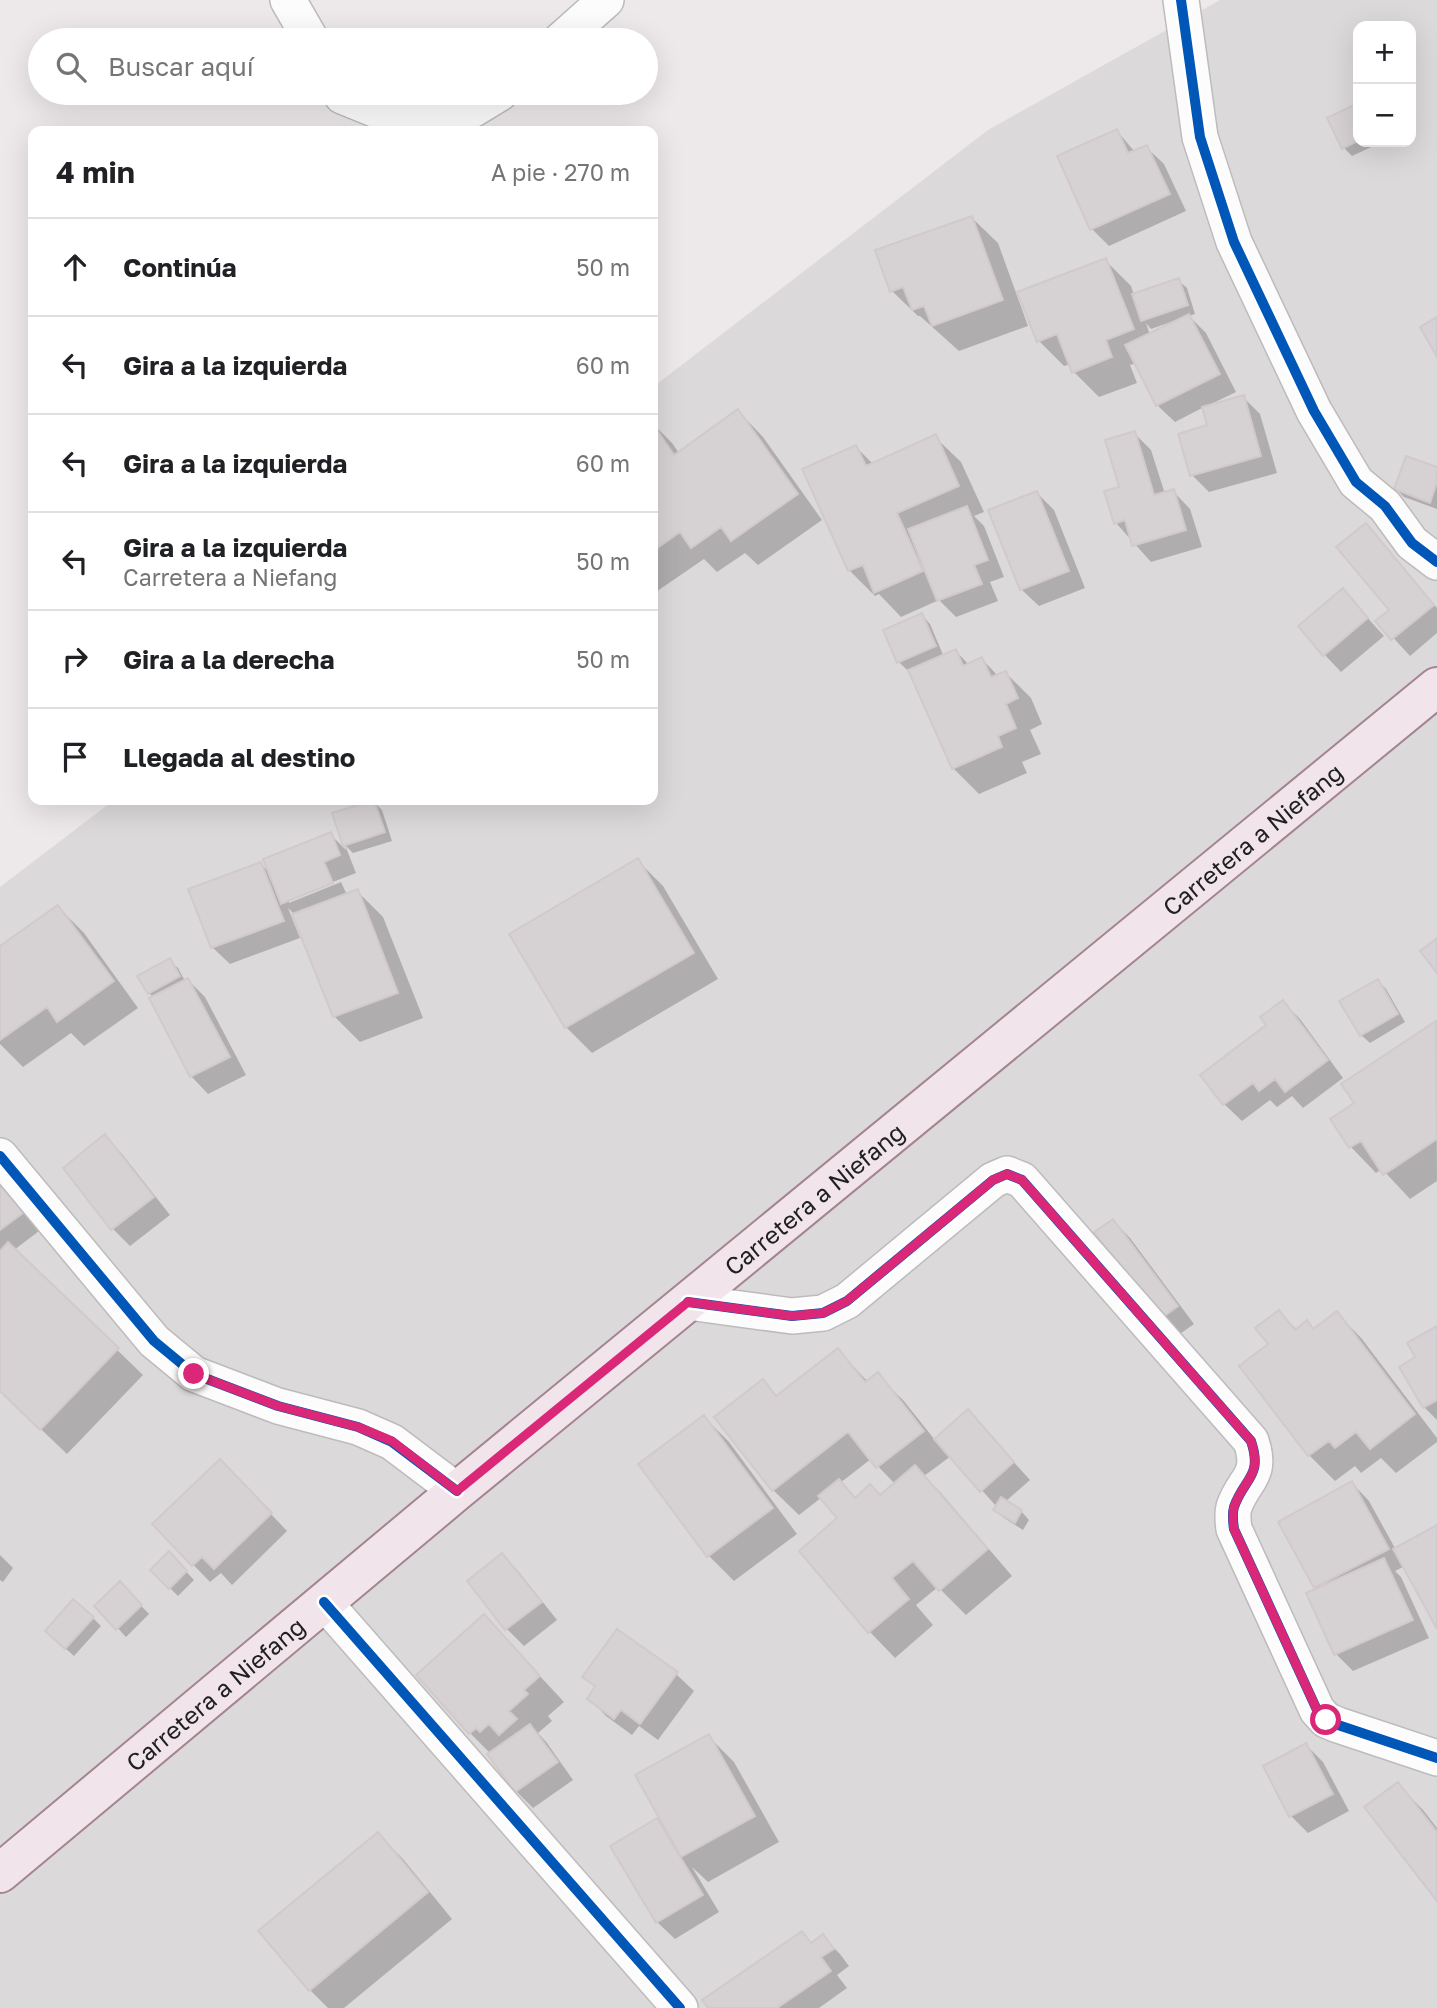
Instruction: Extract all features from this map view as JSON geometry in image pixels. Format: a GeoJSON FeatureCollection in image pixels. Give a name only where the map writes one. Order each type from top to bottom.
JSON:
{"type":"FeatureCollection","features":[{"type":"Feature","properties":{"kind":"main road","name":"Carretera a Niefang"},"geometry":{"type":"LineString","coordinates":[[0,1873],[457,1491],[1437,687]]}},
{"type":"Feature","properties":{"kind":"street"},"geometry":{"type":"LineString","coordinates":[[288,0],[304,28]]}},
{"type":"Feature","properties":{"kind":"street"},"geometry":{"type":"LineString","coordinates":[[575,28],[607,0]]}},
{"type":"Feature","properties":{"kind":"street"},"geometry":{"type":"LineString","coordinates":[[1181,0],[1200,137],[1234,242],[1314,411],[1356,482],[1385,506],[1412,543],[1437,562]]}},
{"type":"Feature","properties":{"kind":"street"},"geometry":{"type":"LineString","coordinates":[[364,105],[396,118],[428,120],[472,110],[480,105]]}},
{"type":"Feature","properties":{"kind":"street"},"geometry":{"type":"LineString","coordinates":[[0,1156],[154,1341],[194,1374],[278,1406],[358,1427],[392,1441],[457,1491]]}},
{"type":"Feature","properties":{"kind":"street"},"geometry":{"type":"LineString","coordinates":[[688,1302],[792,1316],[823,1313],[847,1301],[993,1180],[1007,1174],[1022,1180],[1251,1441],[1256,1456],[1255,1470],[1234,1508],[1234,1529],[1317,1710],[1326,1720],[1338,1725],[1437,1758]]}},
{"type":"Feature","properties":{"kind":"street"},"geometry":{"type":"LineString","coordinates":[[324,1602],[680,2008]]}},
{"type":"Feature","properties":{"kind":"shaded area"},"geometry":{"type":"Polygon","coordinates":[[[1220,0],[1437,0],[1437,2008],[0,2008],[0,887],[107,805],[658,805],[658,383],[988,130],[1220,0]]]}},
{"type":"Feature","properties":{"kind":"building"},"geometry":{"type":"Polygon","coordinates":[[[1353,105],[1353,144],[1342,149],[1327,118],[1353,105]]]}},
{"type":"Feature","properties":{"kind":"building"},"geometry":{"type":"Polygon","coordinates":[[[1117,129],[1128,153],[1147,145],[1170,194],[1090,230],[1057,156],[1117,129]]]}},
{"type":"Feature","properties":{"kind":"building"},"geometry":{"type":"Polygon","coordinates":[[[972,216],[1003,300],[932,326],[924,306],[912,310],[903,287],[890,292],[875,250],[972,216]]]}},
{"type":"Feature","properties":{"kind":"building"},"geometry":{"type":"Polygon","coordinates":[[[1106,258],[1134,329],[1106,340],[1112,357],[1072,373],[1057,334],[1037,342],[1017,292],[1106,258]]]}},
{"type":"Feature","properties":{"kind":"building"},"geometry":{"type":"Polygon","coordinates":[[[1179,278],[1188,305],[1141,321],[1132,294],[1179,278]]]}},
{"type":"Feature","properties":{"kind":"building"},"geometry":{"type":"Polygon","coordinates":[[[1189,314],[1220,374],[1156,406],[1125,345],[1189,314]]]}},
{"type":"Feature","properties":{"kind":"building"},"geometry":{"type":"Polygon","coordinates":[[[1437,317],[1437,357],[1420,327],[1437,317]]]}},
{"type":"Feature","properties":{"kind":"building"},"geometry":{"type":"Polygon","coordinates":[[[1244,395],[1261,456],[1190,476],[1178,434],[1207,425],[1202,407],[1244,395]]]}},
{"type":"Feature","properties":{"kind":"building"},"geometry":{"type":"Polygon","coordinates":[[[738,409],[798,494],[731,541],[721,527],[691,548],[680,532],[658,547],[658,431],[674,455],[738,409]]]}},
{"type":"Feature","properties":{"kind":"building"},"geometry":{"type":"Polygon","coordinates":[[[1135,431],[1154,495],[1174,489],[1186,530],[1132,546],[1125,520],[1114,524],[1104,491],[1119,487],[1105,440],[1135,431]]]}},
{"type":"Feature","properties":{"kind":"building"},"geometry":{"type":"Polygon","coordinates":[[[936,434],[959,486],[897,513],[923,571],[874,593],[863,565],[848,571],[802,469],[856,445],[866,466],[936,434]]]}},
{"type":"Feature","properties":{"kind":"building"},"geometry":{"type":"Polygon","coordinates":[[[1406,456],[1437,467],[1437,482],[1430,503],[1394,489],[1406,456]]]}},
{"type":"Feature","properties":{"kind":"building"},"geometry":{"type":"Polygon","coordinates":[[[1037,491],[1069,571],[1020,590],[988,510],[1037,491]]]}},
{"type":"Feature","properties":{"kind":"building"},"geometry":{"type":"Polygon","coordinates":[[[967,506],[988,560],[974,565],[982,584],[937,601],[908,529],[967,506]]]}},
{"type":"Feature","properties":{"kind":"building"},"geometry":{"type":"Polygon","coordinates":[[[1366,523],[1434,605],[1391,640],[1375,621],[1389,610],[1336,547],[1366,523]]]}},
{"type":"Feature","properties":{"kind":"building"},"geometry":{"type":"Polygon","coordinates":[[[1343,588],[1368,618],[1323,656],[1298,626],[1343,588]]]}},
{"type":"Feature","properties":{"kind":"building"},"geometry":{"type":"Polygon","coordinates":[[[922,613],[936,646],[897,663],[883,630],[922,613]]]}},
{"type":"Feature","properties":{"kind":"building"},"geometry":{"type":"Polygon","coordinates":[[[956,649],[963,666],[982,657],[991,677],[1006,671],[1018,698],[1006,704],[1016,728],[998,736],[1002,747],[952,769],[908,670],[956,649]]]}},
{"type":"Feature","properties":{"kind":"building"},"geometry":{"type":"Polygon","coordinates":[[[358,805],[376,805],[385,832],[343,846],[332,813],[358,805]]]}},
{"type":"Feature","properties":{"kind":"building"},"geometry":{"type":"Polygon","coordinates":[[[331,832],[340,855],[324,862],[333,883],[281,904],[263,859],[331,832]]]}},
{"type":"Feature","properties":{"kind":"building"},"geometry":{"type":"Polygon","coordinates":[[[638,858],[694,953],[565,1028],[509,934],[638,858]]]}},
{"type":"Feature","properties":{"kind":"building"},"geometry":{"type":"Polygon","coordinates":[[[261,862],[284,921],[211,948],[188,889],[261,862]]]}},
{"type":"Feature","properties":{"kind":"building"},"geometry":{"type":"Polygon","coordinates":[[[358,889],[398,993],[333,1017],[292,914],[358,889]]]}},
{"type":"Feature","properties":{"kind":"building"},"geometry":{"type":"Polygon","coordinates":[[[58,905],[114,981],[57,1022],[47,1007],[0,1040],[0,946],[58,905]]]}},
{"type":"Feature","properties":{"kind":"building"},"geometry":{"type":"Polygon","coordinates":[[[1437,938],[1437,973],[1420,951],[1437,938]]]}},
{"type":"Feature","properties":{"kind":"building"},"geometry":{"type":"Polygon","coordinates":[[[170,958],[180,976],[148,994],[137,976],[170,958]]]}},
{"type":"Feature","properties":{"kind":"building"},"geometry":{"type":"Polygon","coordinates":[[[188,978],[230,1057],[190,1077],[149,998],[188,978]]]}},
{"type":"Feature","properties":{"kind":"building"},"geometry":{"type":"Polygon","coordinates":[[[1378,979],[1398,1014],[1360,1036],[1339,1001],[1378,979]]]}},
{"type":"Feature","properties":{"kind":"building"},"geometry":{"type":"Polygon","coordinates":[[[1283,1000],[1328,1060],[1285,1092],[1275,1079],[1259,1091],[1253,1083],[1223,1105],[1200,1075],[1266,1025],[1260,1017],[1283,1000]]]}},
{"type":"Feature","properties":{"kind":"building"},"geometry":{"type":"Polygon","coordinates":[[[1436,1021],[1437,1139],[1383,1175],[1361,1141],[1349,1148],[1330,1119],[1354,1103],[1341,1084],[1436,1021]]]}},
{"type":"Feature","properties":{"kind":"building"},"geometry":{"type":"Polygon","coordinates":[[[105,1134],[154,1197],[111,1230],[63,1168],[105,1134]]]}},
{"type":"Feature","properties":{"kind":"building"},"geometry":{"type":"Polygon","coordinates":[[[0,1165],[31,1207],[0,1230],[0,1165]]]}},
{"type":"Feature","properties":{"kind":"building"},"geometry":{"type":"Polygon","coordinates":[[[1113,1219],[1178,1306],[1159,1320],[1094,1232],[1113,1219]]]}},
{"type":"Feature","properties":{"kind":"building"},"geometry":{"type":"Polygon","coordinates":[[[8,1242],[119,1348],[40,1430],[0,1391],[0,1251],[8,1242]]]}},
{"type":"Feature","properties":{"kind":"building"},"geometry":{"type":"Polygon","coordinates":[[[1279,1310],[1295,1330],[1307,1320],[1313,1329],[1337,1311],[1415,1414],[1370,1449],[1356,1432],[1335,1448],[1329,1441],[1308,1456],[1239,1366],[1268,1344],[1255,1328],[1279,1310]]]}},
{"type":"Feature","properties":{"kind":"building"},"geometry":{"type":"Polygon","coordinates":[[[1437,1326],[1437,1400],[1423,1408],[1399,1367],[1415,1357],[1407,1343],[1437,1326]]]}},
{"type":"Feature","properties":{"kind":"building"},"geometry":{"type":"Polygon","coordinates":[[[838,1348],[865,1382],[878,1372],[924,1431],[876,1468],[848,1432],[772,1491],[714,1417],[763,1379],[776,1396],[838,1348]]]}},
{"type":"Feature","properties":{"kind":"building"},"geometry":{"type":"Polygon","coordinates":[[[968,1409],[1014,1462],[980,1492],[934,1439],[968,1409]]]}},
{"type":"Feature","properties":{"kind":"building"},"geometry":{"type":"Polygon","coordinates":[[[704,1415],[773,1508],[707,1557],[638,1464],[704,1415]]]}},
{"type":"Feature","properties":{"kind":"building"},"geometry":{"type":"Polygon","coordinates":[[[220,1459],[272,1513],[214,1569],[202,1557],[192,1566],[152,1524],[220,1459]]]}},
{"type":"Feature","properties":{"kind":"building"},"geometry":{"type":"Polygon","coordinates":[[[915,1465],[988,1549],[939,1591],[913,1561],[892,1578],[909,1599],[868,1633],[799,1551],[837,1518],[818,1496],[839,1479],[855,1498],[870,1484],[880,1495],[915,1465]]]}},
{"type":"Feature","properties":{"kind":"building"},"geometry":{"type":"Polygon","coordinates":[[[1352,1481],[1389,1549],[1314,1588],[1278,1522],[1352,1481]]]}},
{"type":"Feature","properties":{"kind":"building"},"geometry":{"type":"Polygon","coordinates":[[[1001,1497],[1022,1510],[1015,1523],[993,1510],[1001,1497]]]}},
{"type":"Feature","properties":{"kind":"building"},"geometry":{"type":"Polygon","coordinates":[[[1437,1525],[1437,1629],[1393,1549],[1437,1525]]]}},
{"type":"Feature","properties":{"kind":"building"},"geometry":{"type":"Polygon","coordinates":[[[169,1551],[187,1571],[169,1589],[150,1570],[169,1551]]]}},
{"type":"Feature","properties":{"kind":"building"},"geometry":{"type":"Polygon","coordinates":[[[502,1553],[542,1602],[505,1630],[467,1581],[502,1553]]]}},
{"type":"Feature","properties":{"kind":"building"},"geometry":{"type":"Polygon","coordinates":[[[1384,1558],[1413,1620],[1334,1655],[1306,1593],[1384,1558]]]}},
{"type":"Feature","properties":{"kind":"building"},"geometry":{"type":"Polygon","coordinates":[[[120,1581],[142,1605],[116,1630],[94,1606],[120,1581]]]}},
{"type":"Feature","properties":{"kind":"building"},"geometry":{"type":"Polygon","coordinates":[[[73,1599],[94,1617],[65,1649],[45,1631],[73,1599]]]}},
{"type":"Feature","properties":{"kind":"building"},"geometry":{"type":"Polygon","coordinates":[[[484,1614],[540,1676],[524,1690],[528,1694],[509,1711],[517,1719],[499,1735],[489,1724],[480,1732],[476,1728],[469,1734],[416,1675],[484,1614]]]}},
{"type":"Feature","properties":{"kind":"building"},"geometry":{"type":"Polygon","coordinates":[[[617,1629],[678,1672],[640,1724],[621,1710],[614,1719],[587,1699],[595,1686],[582,1677],[617,1629]]]}},
{"type":"Feature","properties":{"kind":"building"},"geometry":{"type":"Polygon","coordinates":[[[530,1724],[558,1762],[515,1792],[487,1754],[530,1724]]]}},
{"type":"Feature","properties":{"kind":"building"},"geometry":{"type":"Polygon","coordinates":[[[709,1734],[755,1816],[681,1857],[635,1775],[709,1734]]]}},
{"type":"Feature","properties":{"kind":"building"},"geometry":{"type":"Polygon","coordinates":[[[1306,1743],[1333,1794],[1289,1817],[1263,1766],[1306,1743]]]}},
{"type":"Feature","properties":{"kind":"building"},"geometry":{"type":"Polygon","coordinates":[[[1398,1782],[1437,1832],[1437,1901],[1364,1807],[1398,1782]]]}},
{"type":"Feature","properties":{"kind":"building"},"geometry":{"type":"Polygon","coordinates":[[[657,1818],[703,1895],[656,1923],[610,1846],[657,1818]]]}},
{"type":"Feature","properties":{"kind":"building"},"geometry":{"type":"Polygon","coordinates":[[[378,1832],[428,1892],[309,1991],[258,1931],[378,1832]]]}},
{"type":"Feature","properties":{"kind":"building"},"geometry":{"type":"Polygon","coordinates":[[[802,1931],[811,1943],[823,1934],[834,1949],[821,1957],[831,1971],[777,2008],[708,2008],[702,2000],[802,1931]]]}},
{"type":"Feature","properties":{"kind":"cycle path"},"geometry":{"type":"LineString","coordinates":[[1181,0],[1200,137],[1234,242],[1314,411],[1356,482],[1385,506],[1412,543],[1437,562]]}},
{"type":"Feature","properties":{"kind":"cycle path"},"geometry":{"type":"LineString","coordinates":[[0,1156],[154,1341],[194,1374],[278,1406],[358,1427],[392,1442],[457,1491]]}},
{"type":"Feature","properties":{"kind":"cycle path"},"geometry":{"type":"LineString","coordinates":[[688,1302],[792,1316],[823,1313],[847,1301],[993,1180],[1007,1174],[1022,1180],[1251,1441],[1254,1470],[1234,1507],[1234,1529],[1317,1710],[1326,1720],[1338,1725],[1437,1758]]}},
{"type":"Feature","properties":{"kind":"cycle path"},"geometry":{"type":"LineString","coordinates":[[324,1602],[680,2008]]}},
{"type":"Feature","properties":{"kind":"route"},"geometry":{"type":"LineString","coordinates":[[194,1374],[278,1406],[358,1427],[392,1441],[457,1491],[688,1302],[792,1316],[823,1313],[847,1301],[993,1180],[1007,1174],[1022,1180],[1251,1441],[1256,1456],[1255,1470],[1234,1508],[1234,1529],[1317,1710],[1326,1720]]}}]}
